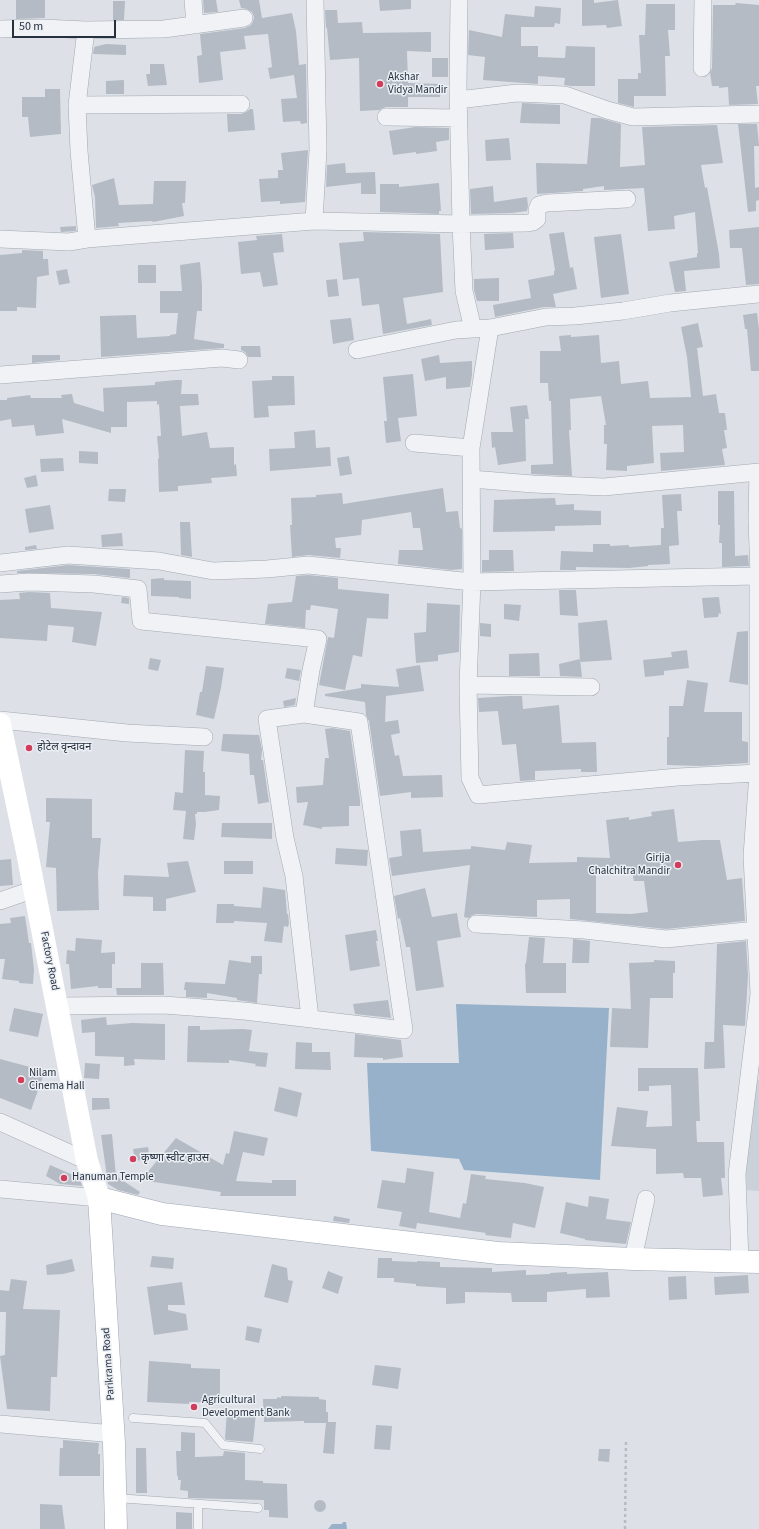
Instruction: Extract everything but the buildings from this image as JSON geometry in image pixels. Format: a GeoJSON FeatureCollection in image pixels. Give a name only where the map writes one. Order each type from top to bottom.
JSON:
{"type":"FeatureCollection","features":[{"type":"Feature","properties":{"kind":"main road","name":"Factory Road"},"geometry":{"type":"LineString","coordinates":[[0,724],[35,889],[87,1161],[99,1198]]}},
{"type":"Feature","properties":{"kind":"main road"},"geometry":{"type":"LineString","coordinates":[[99,1198],[162,1214],[201,1220],[422,1243],[498,1253],[750,1262]]}},
{"type":"Feature","properties":{"kind":"main road","name":"Parikrama Road"},"geometry":{"type":"LineString","coordinates":[[99,1198],[114,1434],[116,1529]]}},
{"type":"Feature","properties":{"kind":"street"},"geometry":{"type":"LineString","coordinates":[[193,0],[195,25]]}},
{"type":"Feature","properties":{"kind":"street"},"geometry":{"type":"LineString","coordinates":[[314,220],[318,150],[315,0]]}},
{"type":"Feature","properties":{"kind":"street"},"geometry":{"type":"LineString","coordinates":[[459,0],[458,118],[461,224],[464,291],[473,329]]}},
{"type":"Feature","properties":{"kind":"street"},"geometry":{"type":"LineString","coordinates":[[702,68],[703,0]]}},
{"type":"Feature","properties":{"kind":"street"},"geometry":{"type":"LineString","coordinates":[[0,29],[42,28],[86,30],[164,30],[244,18]]}},
{"type":"Feature","properties":{"kind":"street"},"geometry":{"type":"LineString","coordinates":[[86,30],[77,105],[86,239]]}},
{"type":"Feature","properties":{"kind":"street"},"geometry":{"type":"LineString","coordinates":[[458,100],[517,93],[565,94],[606,110],[633,117],[759,114]]}},
{"type":"Feature","properties":{"kind":"street"},"geometry":{"type":"LineString","coordinates":[[77,105],[241,104]]}},
{"type":"Feature","properties":{"kind":"street"},"geometry":{"type":"LineString","coordinates":[[386,117],[458,118]]}},
{"type":"Feature","properties":{"kind":"street"},"geometry":{"type":"LineString","coordinates":[[0,239],[69,242],[86,239],[314,220],[461,224],[533,222],[537,219],[537,210],[539,205],[547,203],[627,199]]}},
{"type":"Feature","properties":{"kind":"street"},"geometry":{"type":"LineString","coordinates":[[357,350],[456,330],[490,328],[546,317],[623,311],[670,303],[759,294]]}},
{"type":"Feature","properties":{"kind":"street"},"geometry":{"type":"LineString","coordinates":[[490,328],[471,448],[472,582],[468,685],[470,778],[478,795],[678,777],[758,773]]}},
{"type":"Feature","properties":{"kind":"street"},"geometry":{"type":"LineString","coordinates":[[0,375],[222,358],[239,360]]}},
{"type":"Feature","properties":{"kind":"street"},"geometry":{"type":"LineString","coordinates":[[414,443],[471,448]]}},
{"type":"Feature","properties":{"kind":"street"},"geometry":{"type":"LineString","coordinates":[[471,479],[604,488],[759,472],[758,773],[752,856],[757,895],[756,930],[759,994],[737,1174],[750,1262]]}},
{"type":"Feature","properties":{"kind":"street"},"geometry":{"type":"LineString","coordinates":[[0,564],[68,555],[159,561],[213,571],[267,569],[308,565],[472,582],[759,576]]}},
{"type":"Feature","properties":{"kind":"street"},"geometry":{"type":"LineString","coordinates":[[0,584],[28,582],[94,584],[138,589],[141,621],[318,639],[310,670],[304,714]]}},
{"type":"Feature","properties":{"kind":"street"},"geometry":{"type":"LineString","coordinates":[[468,685],[591,687]]}},
{"type":"Feature","properties":{"kind":"street"},"geometry":{"type":"LineString","coordinates":[[58,1006],[164,1005],[244,1011],[404,1030],[359,722],[304,714],[267,720],[286,838],[294,876],[310,1018]]}},
{"type":"Feature","properties":{"kind":"street"},"geometry":{"type":"LineString","coordinates":[[0,720],[127,733],[204,737]]}},
{"type":"Feature","properties":{"kind":"street"},"geometry":{"type":"LineString","coordinates":[[0,901],[35,889]]}},
{"type":"Feature","properties":{"kind":"street"},"geometry":{"type":"LineString","coordinates":[[476,924],[584,930],[666,939],[756,930]]}},
{"type":"Feature","properties":{"kind":"street"},"geometry":{"type":"LineString","coordinates":[[0,1122],[87,1161]]}},
{"type":"Feature","properties":{"kind":"street"},"geometry":{"type":"LineString","coordinates":[[0,1189],[99,1198]]}},
{"type":"Feature","properties":{"kind":"street"},"geometry":{"type":"LineString","coordinates":[[633,1259],[646,1199]]}},
{"type":"Feature","properties":{"kind":"street"},"geometry":{"type":"LineString","coordinates":[[0,1424],[114,1434]]}},
{"type":"Feature","properties":{"kind":"lane"},"geometry":{"type":"LineString","coordinates":[[133,1418],[206,1423],[223,1445],[260,1449]]}},
{"type":"Feature","properties":{"kind":"lane"},"geometry":{"type":"LineString","coordinates":[[115,1498],[258,1508]]}},
{"type":"Feature","properties":{"kind":"lane"},"geometry":{"type":"LineString","coordinates":[[198,1504],[198,1529]]}},
{"type":"Feature","properties":{"kind":"path"},"geometry":{"type":"LineString","coordinates":[[625,1529],[626,1441]]}},
{"type":"Feature","properties":{"kind":"shaded area"},"geometry":{"type":"Polygon","coordinates":[[[753,1079],[759,1080],[759,1191],[747,1190],[745,1161],[753,1079]]]}},
{"type":"Feature","properties":{"kind":"water"},"geometry":{"type":"Polygon","coordinates":[[[456,1004],[609,1008],[600,1180],[464,1170],[459,1159],[371,1151],[367,1063],[459,1063],[456,1004]]]}},
{"type":"Feature","properties":{"kind":"water"},"geometry":{"type":"Polygon","coordinates":[[[343,1522],[346,1522],[347,1529],[328,1529],[332,1524],[342,1524],[343,1522]]]}},
{"type":"Feature","properties":{"kind":"place","name":"Akshar Vidya Mandir"},"geometry":{"type":"Point","coordinates":[380,84]}},
{"type":"Feature","properties":{"kind":"place","name":"होटेल वृन्दावन"},"geometry":{"type":"Point","coordinates":[29,748]}},
{"type":"Feature","properties":{"kind":"place","name":"Girija Chalchitra Mandir"},"geometry":{"type":"Point","coordinates":[678,865]}},
{"type":"Feature","properties":{"kind":"place","name":"Nilam Cinema Hall"},"geometry":{"type":"Point","coordinates":[21,1080]}},
{"type":"Feature","properties":{"kind":"place","name":"कृष्णा स्वीट हाउस"},"geometry":{"type":"Point","coordinates":[133,1159]}},
{"type":"Feature","properties":{"kind":"place","name":"Hanuman Temple"},"geometry":{"type":"Point","coordinates":[64,1178]}},
{"type":"Feature","properties":{"kind":"place","name":"Agricultural Development Bank"},"geometry":{"type":"Point","coordinates":[194,1407]}}]}
